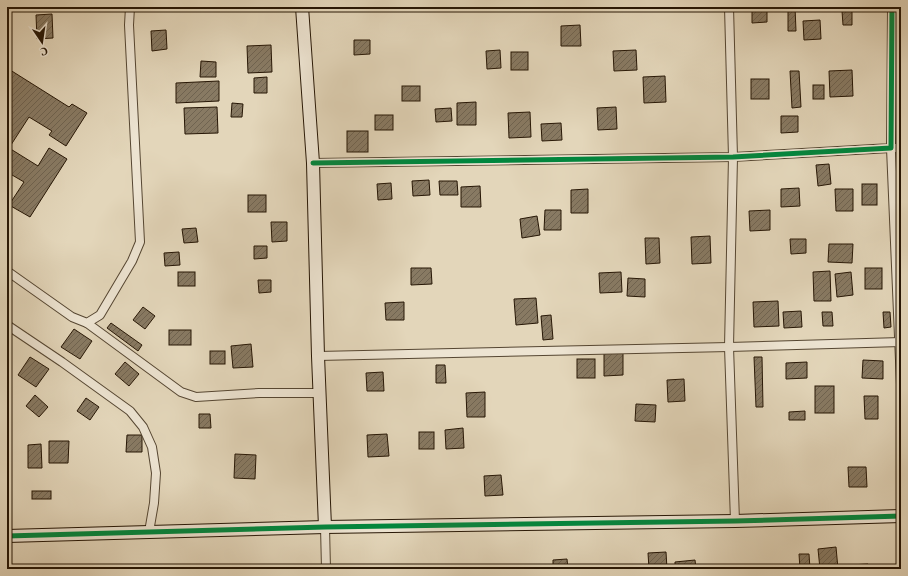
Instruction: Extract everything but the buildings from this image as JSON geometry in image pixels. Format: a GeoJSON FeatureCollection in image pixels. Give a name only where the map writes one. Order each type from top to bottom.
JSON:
{"type":"FeatureCollection","features":[{"type":"Feature","properties":{"kind":"street"},"geometry":{"type":"LineString","coordinates":[[87,323],[100,315],[132,261],[140,242],[129,25],[130,7]]}},
{"type":"Feature","properties":{"kind":"street"},"geometry":{"type":"LineString","coordinates":[[302,7],[313,163],[326,569]]}},
{"type":"Feature","properties":{"kind":"street"},"geometry":{"type":"LineString","coordinates":[[729,7],[733,157],[729,347],[735,521]]}},
{"type":"Feature","properties":{"kind":"street"},"geometry":{"type":"LineString","coordinates":[[892,7],[891,148],[901,384]]}},
{"type":"Feature","properties":{"kind":"street"},"geometry":{"type":"LineString","coordinates":[[313,163],[733,157],[901,148]]}},
{"type":"Feature","properties":{"kind":"street"},"geometry":{"type":"LineString","coordinates":[[7,271],[72,317],[87,323],[182,392],[196,397],[259,393],[320,393]]}},
{"type":"Feature","properties":{"kind":"street"},"geometry":{"type":"LineString","coordinates":[[7,324],[130,411],[143,426],[152,446],[156,473],[154,503],[149,532]]}},
{"type":"Feature","properties":{"kind":"street"},"geometry":{"type":"LineString","coordinates":[[318,356],[900,342]]}},
{"type":"Feature","properties":{"kind":"street"},"geometry":{"type":"LineString","coordinates":[[7,536],[325,527],[735,521],[901,516]]}},
{"type":"Feature","properties":{"kind":"cycle path"},"geometry":{"type":"LineString","coordinates":[[313,163],[733,157],[891,148],[892,7]]}},
{"type":"Feature","properties":{"kind":"cycle path"},"geometry":{"type":"LineString","coordinates":[[7,536],[325,527],[735,521],[901,516]]}}]}
